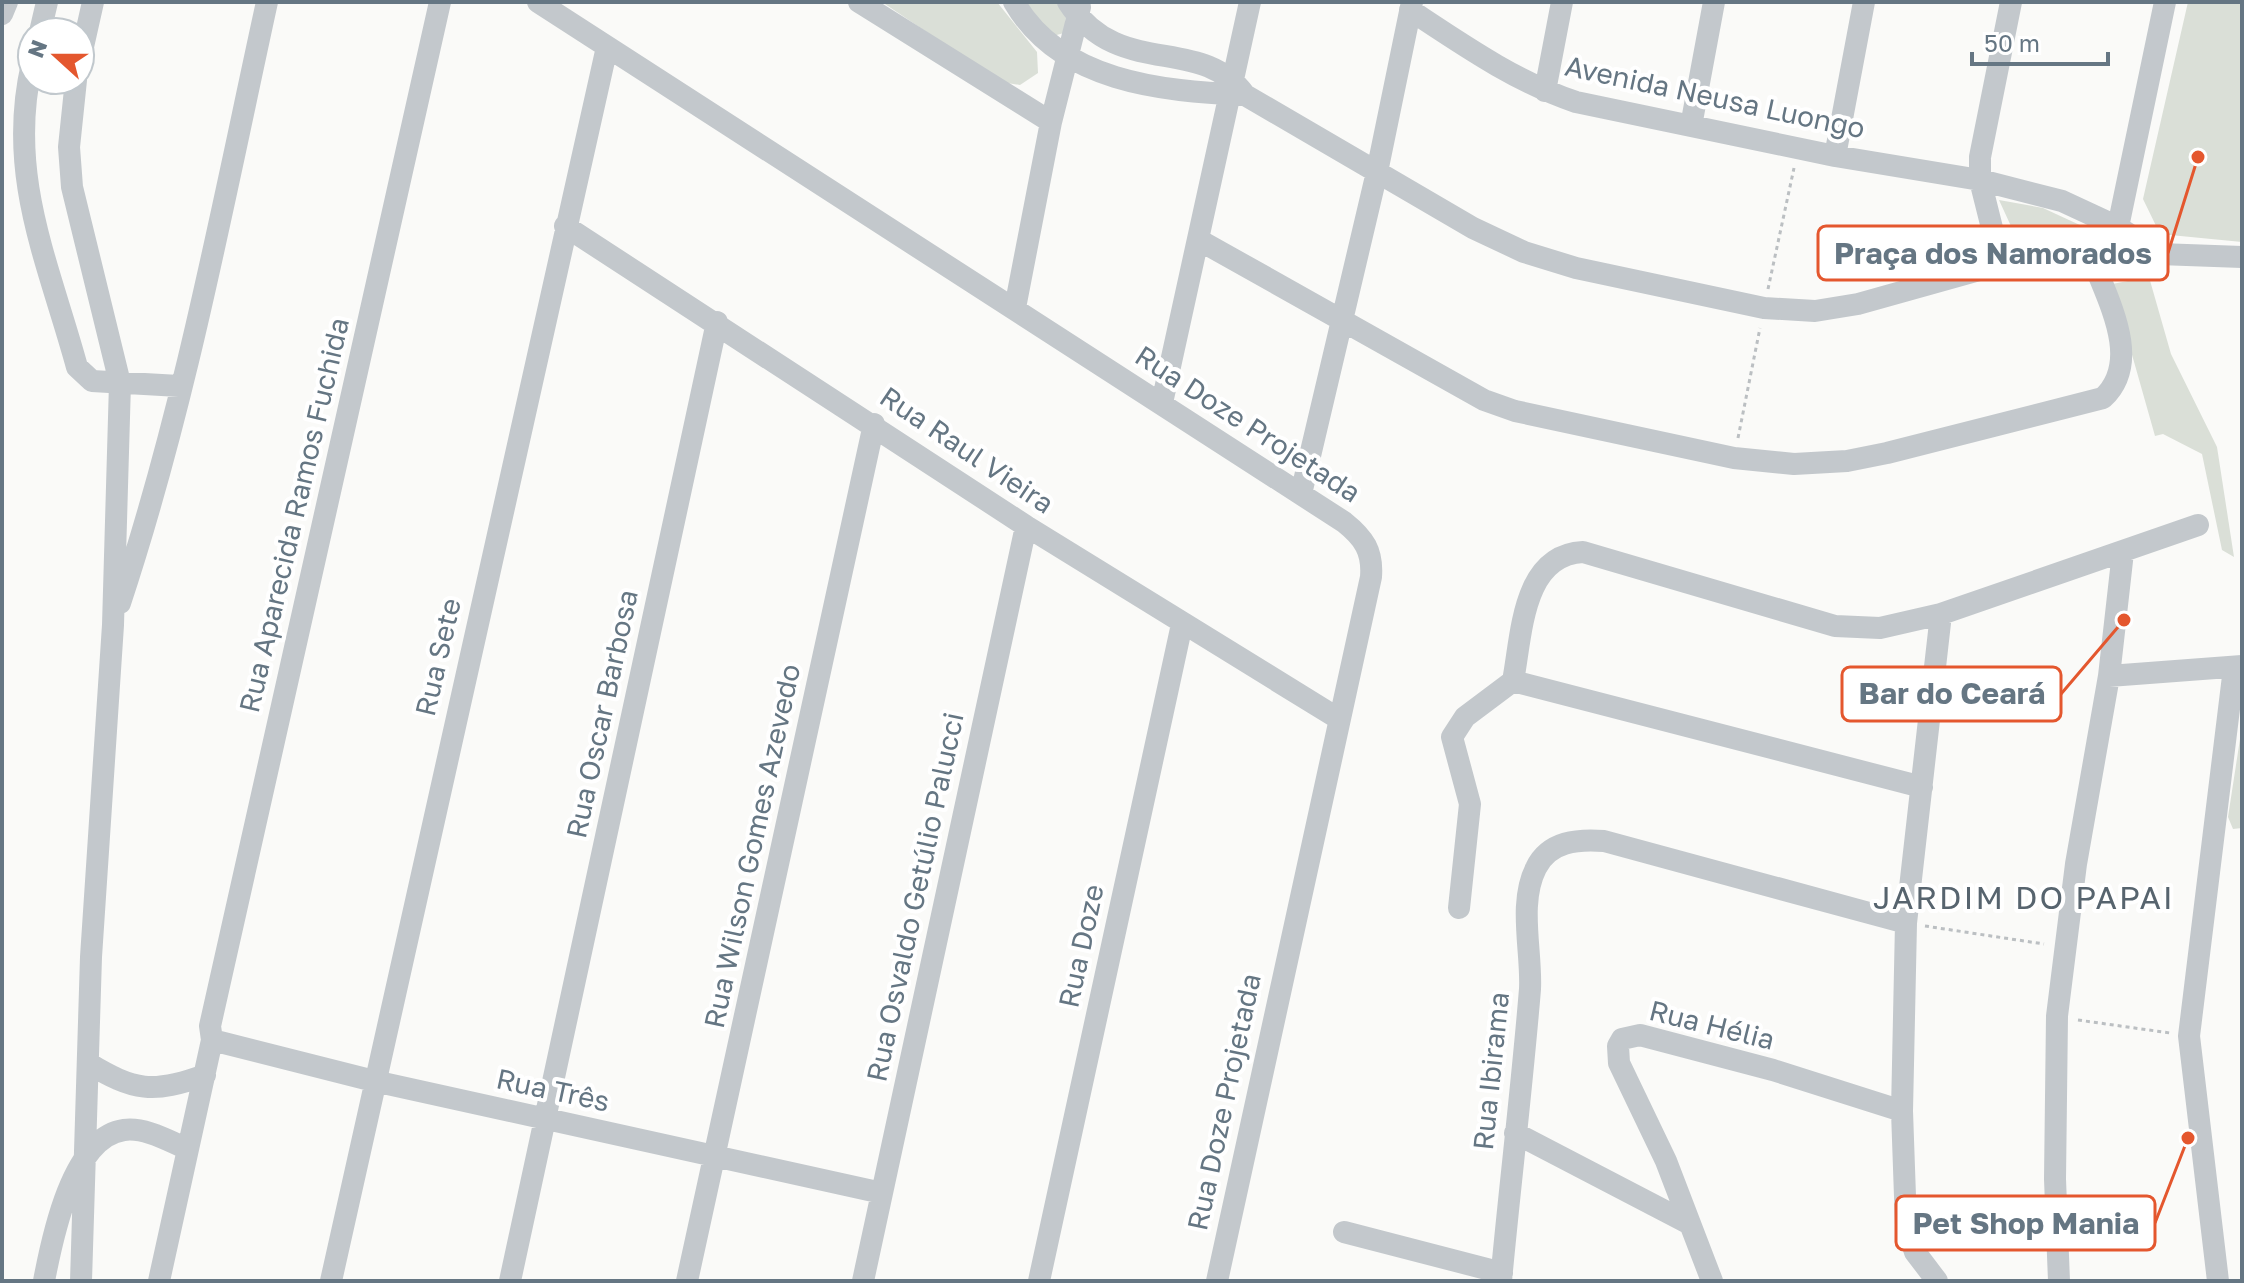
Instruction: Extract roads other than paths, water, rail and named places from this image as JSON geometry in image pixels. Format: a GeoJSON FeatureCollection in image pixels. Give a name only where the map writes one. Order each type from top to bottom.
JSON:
{"type":"FeatureCollection","features":[{"type":"Feature","properties":{"kind":"street"},"geometry":{"type":"LineString","coordinates":[[2,14],[7,2]]}},
{"type":"Feature","properties":{"kind":"street"},"geometry":{"type":"LineString","coordinates":[[113,625],[153,503],[179,386],[191,348],[267,2]]}},
{"type":"Feature","properties":{"kind":"street","name":"Rua Aparecida Ramos Fuchida"},"geometry":{"type":"LineString","coordinates":[[159,1281],[212,1040],[210,1026],[440,2]]}},
{"type":"Feature","properties":{"kind":"street","name":"Rua Doze Projetada"},"geometry":{"type":"LineString","coordinates":[[538,2],[1162,403],[1359,534],[1372,560],[1217,1281]]}},
{"type":"Feature","properties":{"kind":"street"},"geometry":{"type":"LineString","coordinates":[[859,2],[1051,122]]}},
{"type":"Feature","properties":{"kind":"street"},"geometry":{"type":"LineString","coordinates":[[1014,2],[1042,40],[1067,59],[1123,79],[1237,90]]}},
{"type":"Feature","properties":{"kind":"street"},"geometry":{"type":"LineString","coordinates":[[1162,403],[1237,90],[1250,2]]}},
{"type":"Feature","properties":{"kind":"street"},"geometry":{"type":"LineString","coordinates":[[1545,91],[1562,2]]}},
{"type":"Feature","properties":{"kind":"street"},"geometry":{"type":"LineString","coordinates":[[1691,126],[1714,2]]}},
{"type":"Feature","properties":{"kind":"street"},"geometry":{"type":"LineString","coordinates":[[1835,156],[1864,2]]}},
{"type":"Feature","properties":{"kind":"street"},"geometry":{"type":"LineString","coordinates":[[2001,264],[1980,180],[1980,157],[2011,2]]}},
{"type":"Feature","properties":{"kind":"street"},"geometry":{"type":"LineString","coordinates":[[2118,227],[2165,2]]}},
{"type":"Feature","properties":{"kind":"street"},"geometry":{"type":"LineString","coordinates":[[1301,494],[1340,318],[1377,172],[1411,6]]}},
{"type":"Feature","properties":{"kind":"street","name":"Avenida Neusa Luongo"},"geometry":{"type":"LineString","coordinates":[[1411,6],[1545,91],[1576,102],[1835,156],[1980,180],[2062,201],[2118,227],[2159,254]]}},
{"type":"Feature","properties":{"kind":"street"},"geometry":{"type":"LineString","coordinates":[[1015,308],[1075,7]]}},
{"type":"Feature","properties":{"kind":"street"},"geometry":{"type":"LineString","coordinates":[[1075,7],[1098,38],[1122,48],[1217,68],[1237,90],[1473,228],[1524,252],[1576,268],[1764,308],[1815,311],[1858,304],[2001,264],[2159,254],[2242,257]]}},
{"type":"Feature","properties":{"kind":"street","name":"Rua Sete"},"geometry":{"type":"LineString","coordinates":[[331,1281],[607,47]]}},
{"type":"Feature","properties":{"kind":"street"},"geometry":{"type":"LineString","coordinates":[[28,96],[24,129],[26,187],[37,240],[77,367],[92,381],[179,386]]}},
{"type":"Feature","properties":{"kind":"street"},"geometry":{"type":"LineString","coordinates":[[74,96],[69,147],[72,187],[120,383],[113,625],[91,957],[81,1281]]}},
{"type":"Feature","properties":{"kind":"street","name":"Rua Raul Vieira"},"geometry":{"type":"LineString","coordinates":[[565,226],[874,424],[1026,526],[1339,719]]}},
{"type":"Feature","properties":{"kind":"street"},"geometry":{"type":"LineString","coordinates":[[1199,240],[1340,318],[1455,387],[1515,411],[1734,458],[1794,464],[1847,461],[2103,398],[2117,386],[2123,368],[2122,348],[2091,256]]}},
{"type":"Feature","properties":{"kind":"street","name":"Rua Oscar Barbosa"},"geometry":{"type":"LineString","coordinates":[[510,1281],[717,322]]}},
{"type":"Feature","properties":{"kind":"street","name":"Rua Wilson Gomes Azevedo"},"geometry":{"type":"LineString","coordinates":[[687,1281],[874,424]]}},
{"type":"Feature","properties":{"kind":"street"},"geometry":{"type":"LineString","coordinates":[[1459,908],[1470,804],[1452,737],[1465,717],[1513,681],[1531,592],[1540,573],[1566,553],[1583,552],[1856,629],[1880,628],[1941,614],[2198,525]]}},
{"type":"Feature","properties":{"kind":"street","name":"Rua Osvaldo Getúlio Palucci"},"geometry":{"type":"LineString","coordinates":[[863,1281],[1026,526]]}},
{"type":"Feature","properties":{"kind":"street"},"geometry":{"type":"LineString","coordinates":[[2059,1281],[2055,1179],[2057,1016],[2064,947],[2109,676],[2123,552]]}},
{"type":"Feature","properties":{"kind":"street"},"geometry":{"type":"LineString","coordinates":[[1937,1281],[1915,1252],[1906,1225],[1902,1111],[1906,923],[1941,614]]}},
{"type":"Feature","properties":{"kind":"street","name":"Rua Doze"},"geometry":{"type":"LineString","coordinates":[[1039,1281],[1182,624]]}},
{"type":"Feature","properties":{"kind":"street"},"geometry":{"type":"LineString","coordinates":[[2109,676],[2238,667],[2189,1036],[2218,1281]]}},
{"type":"Feature","properties":{"kind":"street"},"geometry":{"type":"LineString","coordinates":[[1513,681],[1922,787]]}},
{"type":"Feature","properties":{"kind":"street","name":"Rua Ibirama"},"geometry":{"type":"LineString","coordinates":[[1501,1277],[1530,986],[1530,888],[1536,868],[1547,853],[1562,844],[1580,839],[1604,841],[1906,923]]}},
{"type":"Feature","properties":{"kind":"street","name":"Rua Hélia"},"geometry":{"type":"LineString","coordinates":[[1712,1281],[1666,1161],[1619,1063],[1618,1046],[1622,1039],[1640,1035],[1773,1070],[1902,1111]]}},
{"type":"Feature","properties":{"kind":"street","name":"Rua Três"},"geometry":{"type":"LineString","coordinates":[[212,1040],[374,1081],[882,1193]]}},
{"type":"Feature","properties":{"kind":"street"},"geometry":{"type":"LineString","coordinates":[[88,1063],[124,1085],[171,1088],[205,1075]]}},
{"type":"Feature","properties":{"kind":"street"},"geometry":{"type":"LineString","coordinates":[[44,1281],[54,1229],[83,1159],[99,1142],[122,1130],[145,1131],[188,1149]]}},
{"type":"Feature","properties":{"kind":"street"},"geometry":{"type":"LineString","coordinates":[[1515,1133],[1688,1223]]}},
{"type":"Feature","properties":{"kind":"street"},"geometry":{"type":"LineString","coordinates":[[1344,1232],[1501,1277]]}},
{"type":"Feature","properties":{"kind":"place","name":"Praça dos Namorados"},"geometry":{"type":"Point","coordinates":[2198,157]}},
{"type":"Feature","properties":{"kind":"place","name":"Bar do Ceará"},"geometry":{"type":"Point","coordinates":[2124,620]}},
{"type":"Feature","properties":{"kind":"place","name":"Pet Shop Mania"},"geometry":{"type":"Point","coordinates":[2188,1138]}},
{"type":"Feature","properties":{"kind":"district","name":"JARDIM DO PAPAI"},"geometry":{"type":"Point","coordinates":[2024,898]}}]}
